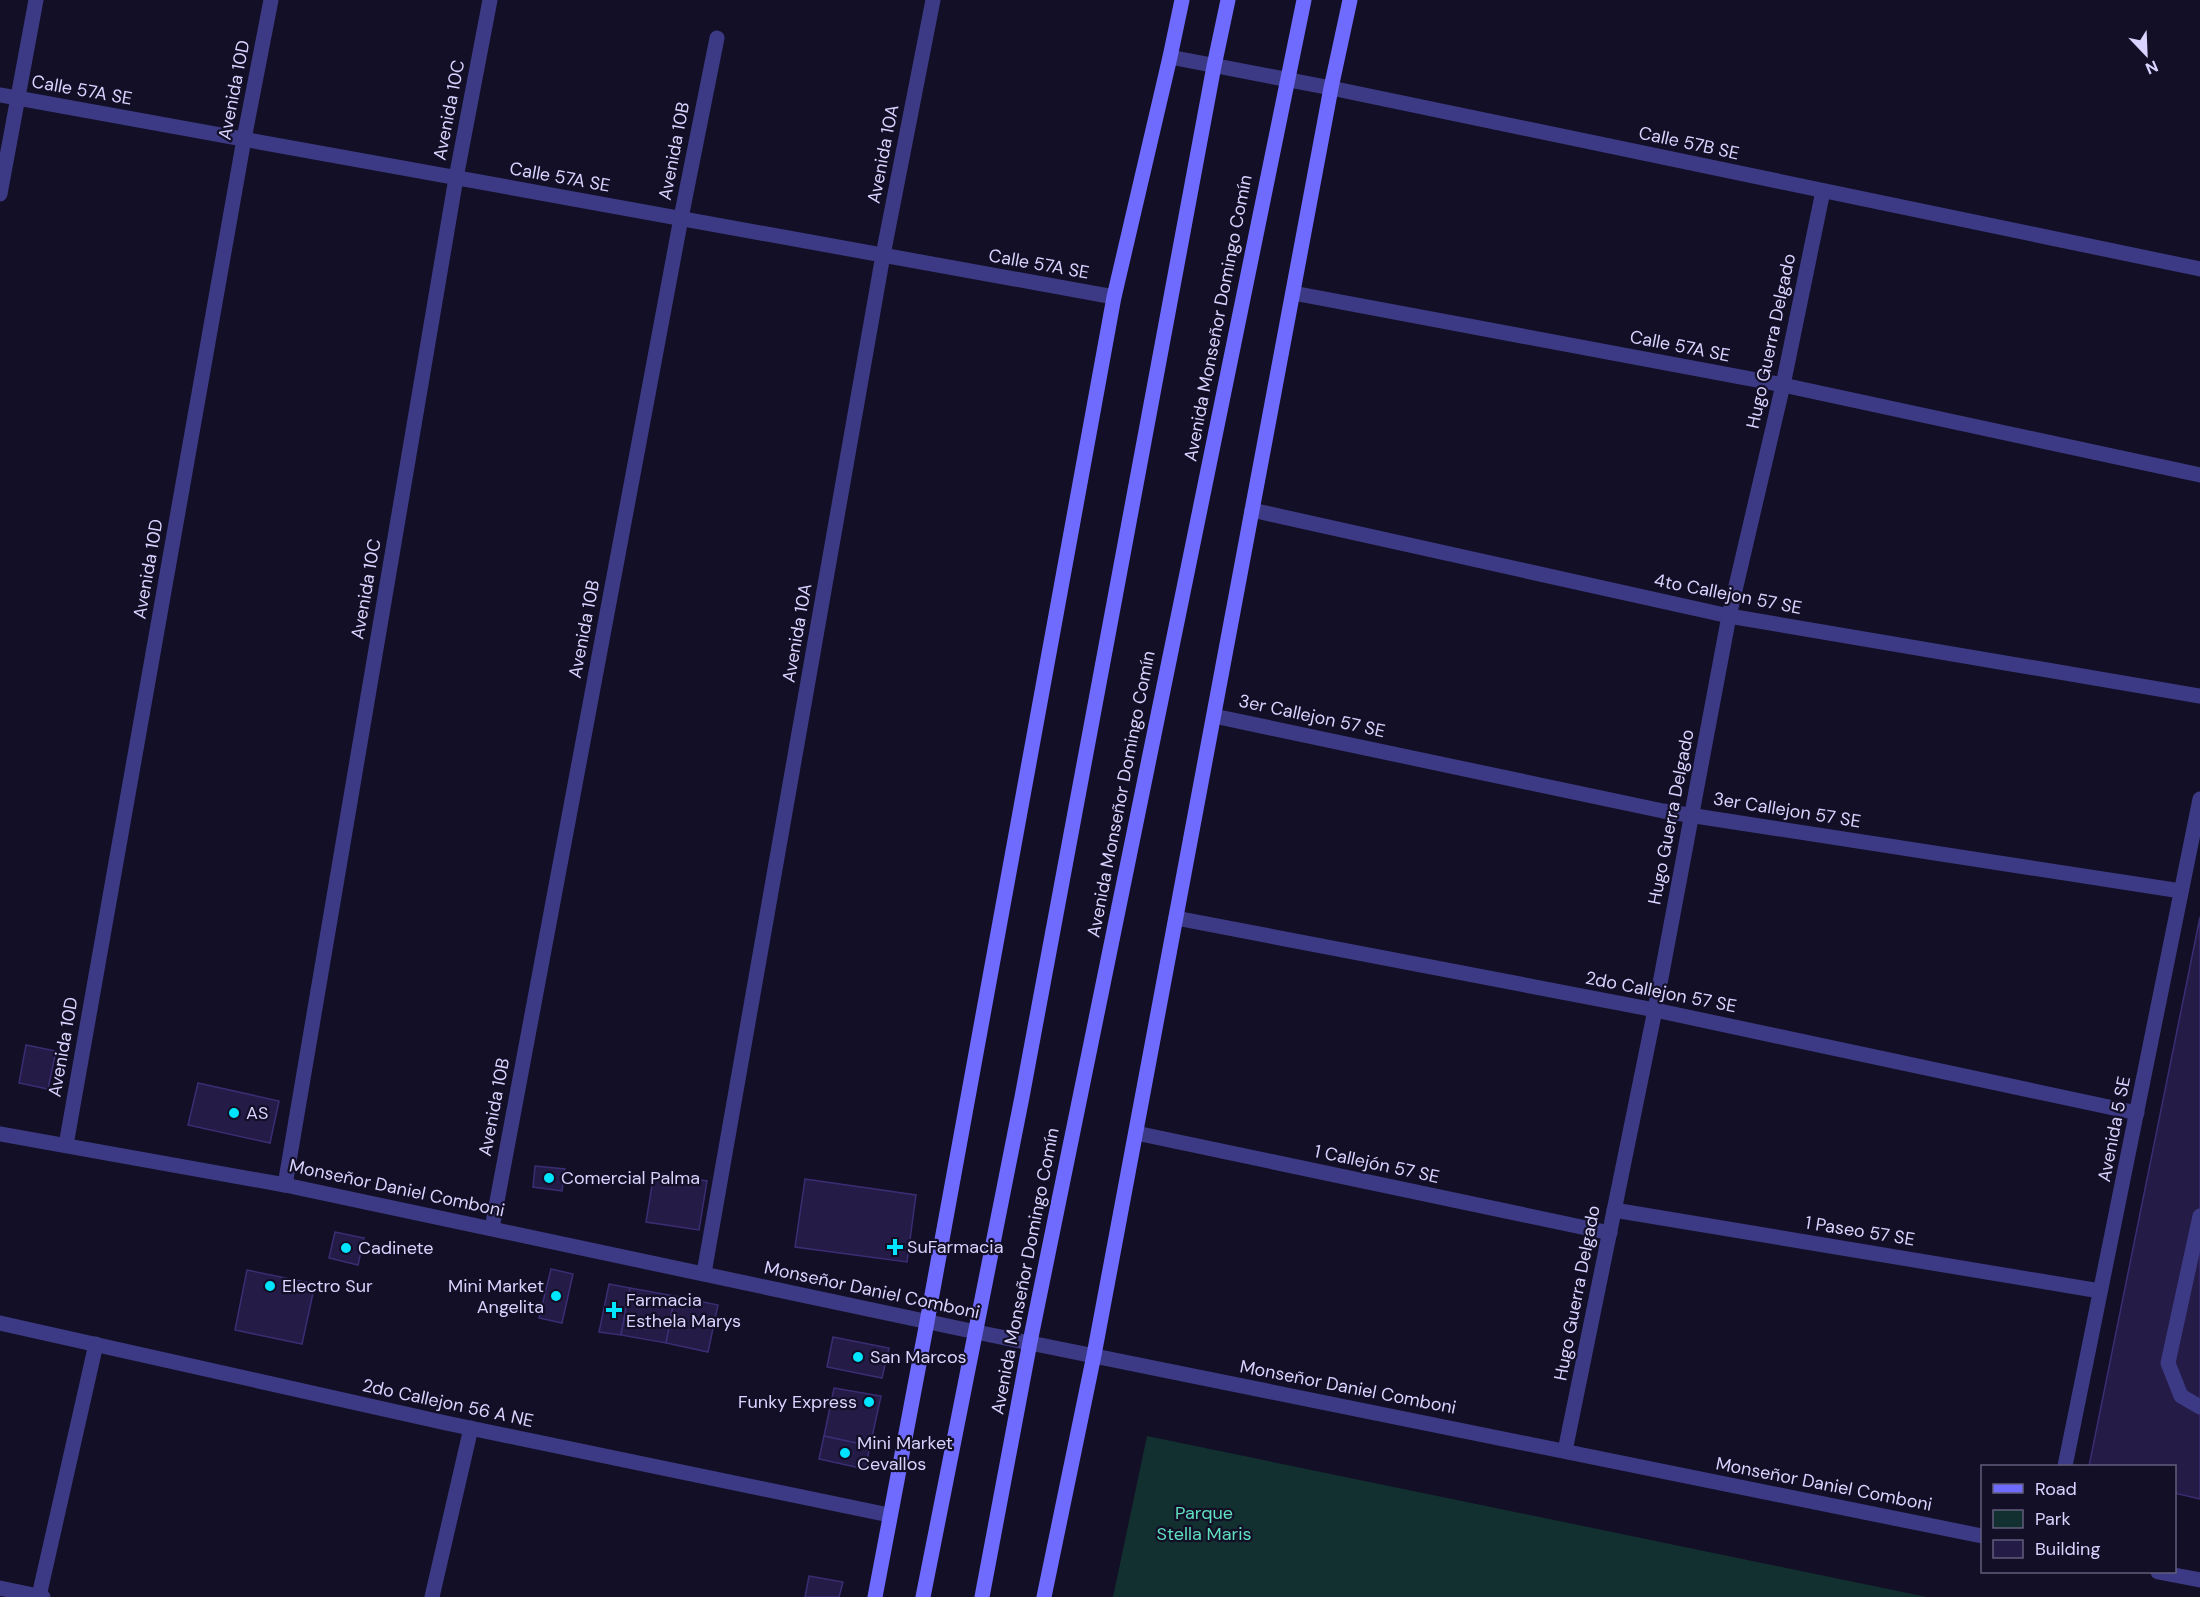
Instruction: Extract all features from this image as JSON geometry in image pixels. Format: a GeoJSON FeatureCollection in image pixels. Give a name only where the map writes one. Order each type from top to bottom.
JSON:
{"type":"FeatureCollection","features":[{"type":"Feature","properties":{"kind":"main road"},"geometry":{"type":"LineString","coordinates":[[875,1597],[1114,297],[1182,0]]}},
{"type":"Feature","properties":{"kind":"main road","name":"Avenida Monseñor Domingo Comín"},"geometry":{"type":"LineString","coordinates":[[923,1597],[1022,1097],[1228,0]]}},
{"type":"Feature","properties":{"kind":"main road","name":"Avenida Monseñor Domingo Comín"},"geometry":{"type":"LineString","coordinates":[[982,1597],[1030,1342],[1286,79],[1304,0]]}},
{"type":"Feature","properties":{"kind":"main road"},"geometry":{"type":"LineString","coordinates":[[1044,1597],[1094,1356],[1331,88],[1350,0]]}},
{"type":"Feature","properties":{"kind":"street"},"geometry":{"type":"LineString","coordinates":[[0,194],[36,0]]}},
{"type":"Feature","properties":{"kind":"street","name":"Avenida 10D"},"geometry":{"type":"LineString","coordinates":[[66,1145],[244,139],[271,0]]}},
{"type":"Feature","properties":{"kind":"street","name":"Avenida 10C"},"geometry":{"type":"LineString","coordinates":[[285,1185],[456,178],[490,0]]}},
{"type":"Feature","properties":{"kind":"street","name":"Avenida 10A"},"geometry":{"type":"LineString","coordinates":[[704,1273],[883,255],[933,0]]}},
{"type":"Feature","properties":{"kind":"street","name":"Avenida 10B"},"geometry":{"type":"LineString","coordinates":[[492,1228],[717,38]]}},
{"type":"Feature","properties":{"kind":"street","name":"Calle 57B SE"},"geometry":{"type":"LineString","coordinates":[[1170,57],[1331,88],[2200,269]]}},
{"type":"Feature","properties":{"kind":"street","name":"Calle 57A SE"},"geometry":{"type":"LineString","coordinates":[[0,95],[1114,297]]}},
{"type":"Feature","properties":{"kind":"street","name":"Hugo Guerra Delgado"},"geometry":{"type":"LineString","coordinates":[[1565,1451],[1655,1010],[1729,616],[1783,385],[1822,191]]}},
{"type":"Feature","properties":{"kind":"street","name":"Calle 57A SE"},"geometry":{"type":"LineString","coordinates":[[1293,293],[1783,385],[2200,475]]}},
{"type":"Feature","properties":{"kind":"street","name":"4to Callejon 57 SE"},"geometry":{"type":"LineString","coordinates":[[1252,510],[1729,616],[2200,696]]}},
{"type":"Feature","properties":{"kind":"street","name":"3er Callejon 57 SE"},"geometry":{"type":"LineString","coordinates":[[1214,716],[1663,811],[2181,891]]}},
{"type":"Feature","properties":{"kind":"street","name":"Avenida 5 SE"},"geometry":{"type":"LineString","coordinates":[[2065,1465],[2200,799]]}},
{"type":"Feature","properties":{"kind":"street","name":"2do Callejon 57 SE"},"geometry":{"type":"LineString","coordinates":[[1176,918],[1655,1010],[2137,1113]]}},
{"type":"Feature","properties":{"kind":"street","name":"1 Callejón 57 SE"},"geometry":{"type":"LineString","coordinates":[[1136,1133],[1610,1233]]}},
{"type":"Feature","properties":{"kind":"street","name":"Monseñor Daniel Comboni"},"geometry":{"type":"LineString","coordinates":[[0,1134],[285,1185],[927,1322],[1981,1536]]}},
{"type":"Feature","properties":{"kind":"street","name":"1 Paseo 57 SE"},"geometry":{"type":"LineString","coordinates":[[1614,1210],[2100,1291]]}},
{"type":"Feature","properties":{"kind":"street"},"geometry":{"type":"LineString","coordinates":[[2200,1216],[2168,1363],[2181,1396],[2200,1407]]}},
{"type":"Feature","properties":{"kind":"street","name":"2do Callejon 56 A NE"},"geometry":{"type":"LineString","coordinates":[[0,1323],[471,1428],[890,1515]]}},
{"type":"Feature","properties":{"kind":"street"},"geometry":{"type":"LineString","coordinates":[[0,1588],[41,1597],[96,1344]]}},
{"type":"Feature","properties":{"kind":"street"},"geometry":{"type":"LineString","coordinates":[[432,1597],[471,1428]]}},
{"type":"Feature","properties":{"kind":"street"},"geometry":{"type":"LineString","coordinates":[[2163,1573],[2200,1580]]}},
{"type":"Feature","properties":{"kind":"green space","name":"Parque Stella Maris"},"geometry":{"type":"Polygon","coordinates":[[[1147,1436],[1927,1597],[1113,1597],[1147,1436]]]}},
{"type":"Feature","properties":{"kind":"building"},"geometry":{"type":"Polygon","coordinates":[[[2200,917],[2200,1499],[2176,1493],[2176,1465],[2089,1465],[2200,917]]]}},
{"type":"Feature","properties":{"kind":"building"},"geometry":{"type":"Polygon","coordinates":[[[26,1045],[56,1051],[48,1089],[19,1083],[26,1045]]]}},
{"type":"Feature","properties":{"kind":"building","name":"AS"},"geometry":{"type":"Polygon","coordinates":[[[198,1083],[279,1101],[270,1143],[188,1125],[198,1083]]]}},
{"type":"Feature","properties":{"kind":"building","name":"Comercial Palma"},"geometry":{"type":"Polygon","coordinates":[[[535,1166],[565,1169],[562,1191],[533,1187],[535,1166]]]}},
{"type":"Feature","properties":{"kind":"building"},"geometry":{"type":"Polygon","coordinates":[[[654,1173],[707,1181],[699,1230],[646,1222],[654,1173]]]}},
{"type":"Feature","properties":{"kind":"building"},"geometry":{"type":"Polygon","coordinates":[[[805,1179],[916,1195],[907,1262],[795,1247],[805,1179]]]}},
{"type":"Feature","properties":{"kind":"building","name":"Cadinete"},"geometry":{"type":"Polygon","coordinates":[[[335,1232],[364,1238],[358,1265],[329,1258],[335,1232]]]}},
{"type":"Feature","properties":{"kind":"building","name":"Mini Market Angelita"},"geometry":{"type":"Polygon","coordinates":[[[551,1269],[573,1274],[562,1323],[539,1318],[551,1269]]]}},
{"type":"Feature","properties":{"kind":"building"},"geometry":{"type":"Polygon","coordinates":[[[247,1270],[315,1284],[302,1344],[235,1330],[247,1270]]]}},
{"type":"Feature","properties":{"kind":"building","name":"Farmacia Esthela Marys"},"geometry":{"type":"Polygon","coordinates":[[[609,1284],[630,1288],[621,1335],[599,1332],[609,1284]]]}},
{"type":"Feature","properties":{"kind":"building"},"geometry":{"type":"Polygon","coordinates":[[[630,1288],[675,1296],[666,1343],[621,1335],[630,1288]]]}},
{"type":"Feature","properties":{"kind":"building"},"geometry":{"type":"Polygon","coordinates":[[[675,1296],[718,1305],[708,1352],[666,1343],[675,1296]]]}},
{"type":"Feature","properties":{"kind":"building","name":"San Marcos"},"geometry":{"type":"Polygon","coordinates":[[[833,1337],[889,1348],[882,1378],[827,1367],[833,1337]]]}},
{"type":"Feature","properties":{"kind":"building"},"geometry":{"type":"Polygon","coordinates":[[[834,1388],[881,1396],[870,1446],[824,1436],[834,1388]]]}},
{"type":"Feature","properties":{"kind":"building","name":"Mini Market Cevallos"},"geometry":{"type":"Polygon","coordinates":[[[824,1436],[870,1446],[865,1469],[819,1459],[824,1436]]]}},
{"type":"Feature","properties":{"kind":"building"},"geometry":{"type":"Polygon","coordinates":[[[809,1576],[843,1582],[839,1597],[805,1597],[809,1576]]]}},
{"type":"Feature","properties":{"kind":"place","name":"AS"},"geometry":{"type":"Point","coordinates":[234,1113]}},
{"type":"Feature","properties":{"kind":"place","name":"Comercial Palma"},"geometry":{"type":"Point","coordinates":[549,1178]}},
{"type":"Feature","properties":{"kind":"place","name":"SuFarmacia"},"geometry":{"type":"Point","coordinates":[895,1247]}},
{"type":"Feature","properties":{"kind":"place","name":"Cadinete"},"geometry":{"type":"Point","coordinates":[346,1248]}},
{"type":"Feature","properties":{"kind":"place","name":"Electro Sur"},"geometry":{"type":"Point","coordinates":[270,1286]}},
{"type":"Feature","properties":{"kind":"place","name":"Mini Market Angelita"},"geometry":{"type":"Point","coordinates":[556,1296]}},
{"type":"Feature","properties":{"kind":"place","name":"Farmacia Esthela Marys"},"geometry":{"type":"Point","coordinates":[614,1310]}},
{"type":"Feature","properties":{"kind":"place","name":"San Marcos"},"geometry":{"type":"Point","coordinates":[858,1357]}},
{"type":"Feature","properties":{"kind":"place","name":"Funky Express"},"geometry":{"type":"Point","coordinates":[869,1402]}},
{"type":"Feature","properties":{"kind":"place","name":"Mini Market Cevallos"},"geometry":{"type":"Point","coordinates":[845,1453]}}]}
